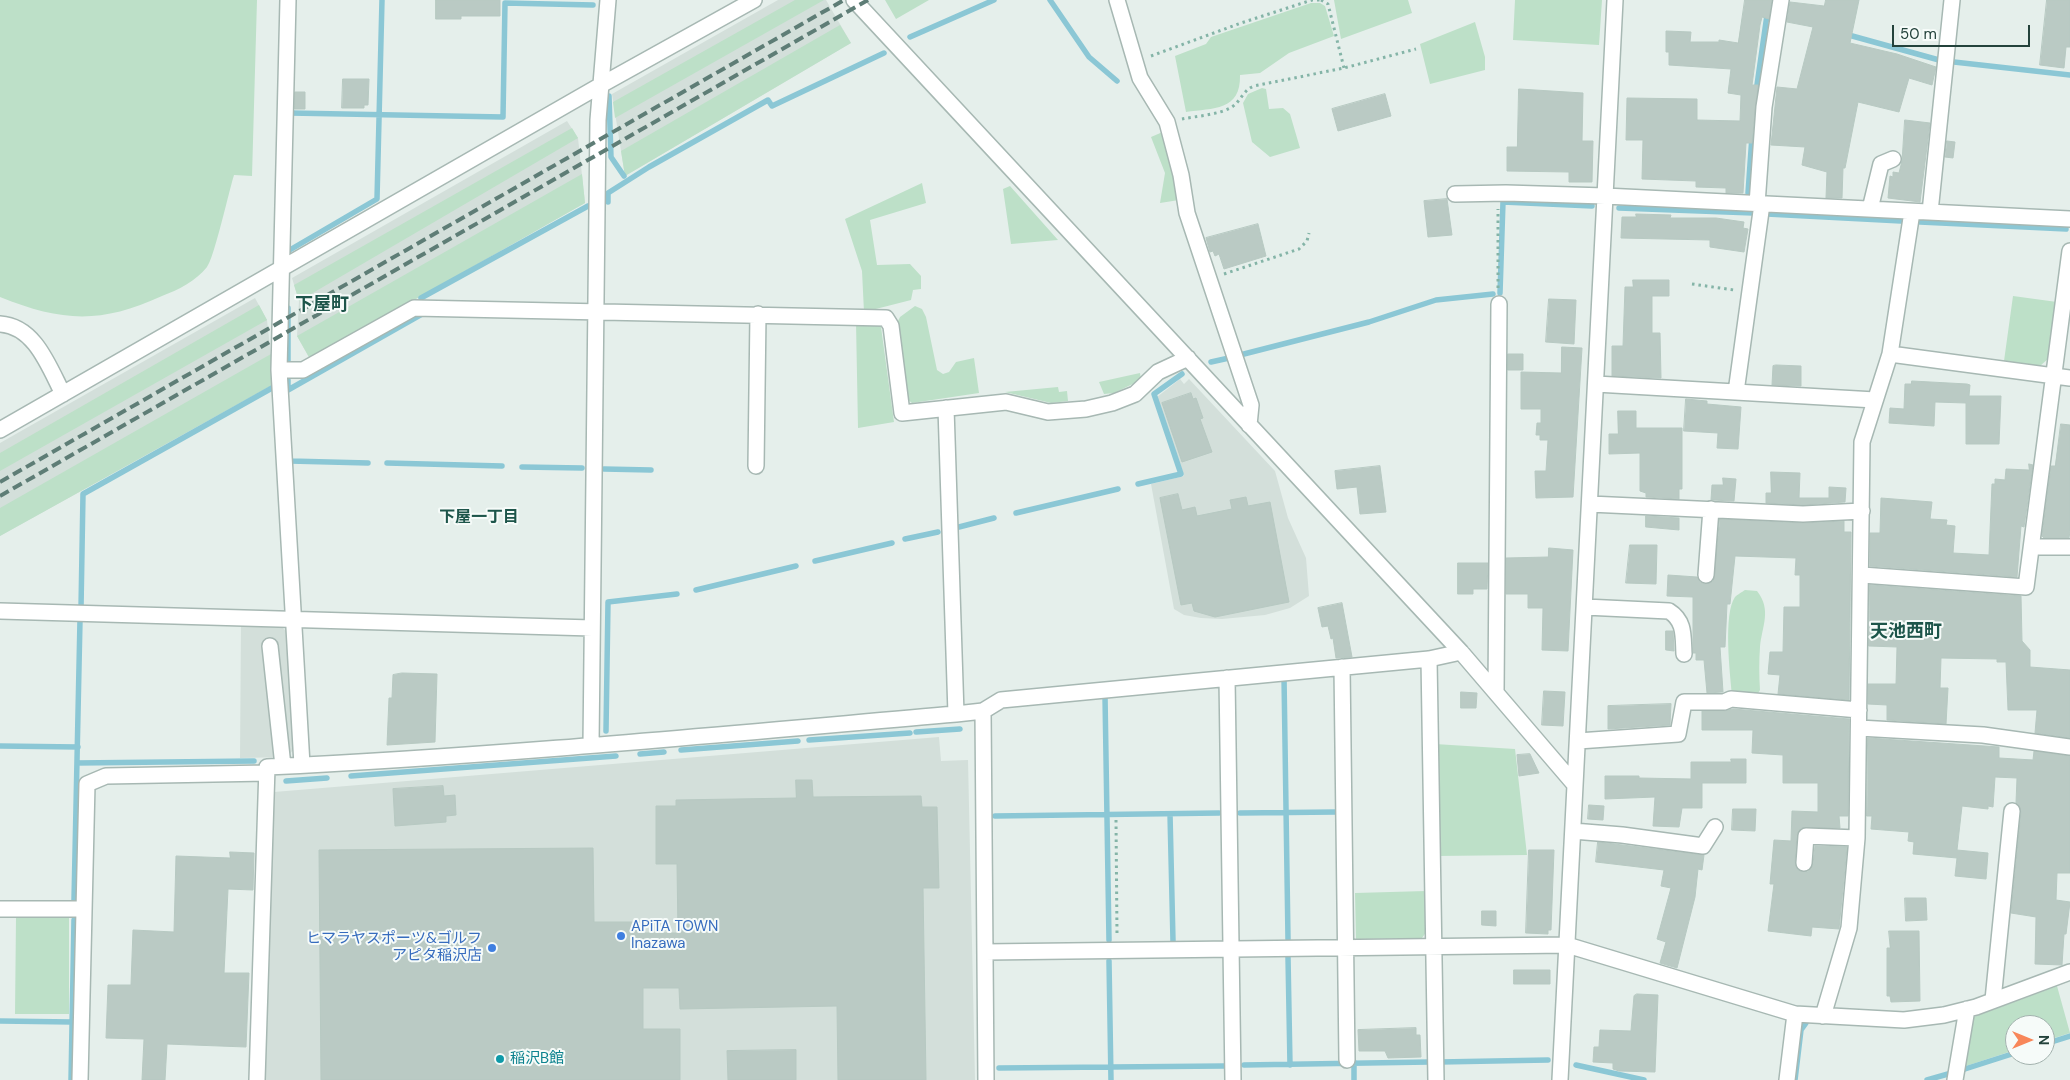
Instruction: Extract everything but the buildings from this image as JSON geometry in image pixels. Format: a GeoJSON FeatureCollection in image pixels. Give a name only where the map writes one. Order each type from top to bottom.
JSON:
{"type":"FeatureCollection","features":[{"type":"Feature","properties":{"kind":"street"},"geometry":{"type":"LineString","coordinates":[[288,0],[279,370],[292,620],[302,765]]}},
{"type":"Feature","properties":{"kind":"street"},"geometry":{"type":"LineString","coordinates":[[591,746],[598,120],[608,0]]}},
{"type":"Feature","properties":{"kind":"street"},"geometry":{"type":"LineString","coordinates":[[0,430],[281,271],[601,85],[754,0]]}},
{"type":"Feature","properties":{"kind":"street"},"geometry":{"type":"LineString","coordinates":[[854,0],[1460,652],[1575,785]]}},
{"type":"Feature","properties":{"kind":"street"},"geometry":{"type":"LineString","coordinates":[[1117,0],[1140,78],[1166,122],[1182,175],[1187,213],[1250,405],[1249,425]]}},
{"type":"Feature","properties":{"kind":"street"},"geometry":{"type":"LineString","coordinates":[[1560,1080],[1615,0]]}},
{"type":"Feature","properties":{"kind":"street"},"geometry":{"type":"LineString","coordinates":[[1736,392],[1750,292],[1759,204],[1764,107],[1781,0]]}},
{"type":"Feature","properties":{"kind":"street"},"geometry":{"type":"LineString","coordinates":[[1930,212],[1952,0]]}},
{"type":"Feature","properties":{"kind":"street"},"geometry":{"type":"LineString","coordinates":[[1870,209],[1881,164],[1893,159]]}},
{"type":"Feature","properties":{"kind":"street"},"geometry":{"type":"LineString","coordinates":[[1455,194],[1502,193],[1605,196],[2070,219]]}},
{"type":"Feature","properties":{"kind":"street"},"geometry":{"type":"LineString","coordinates":[[1823,1016],[1849,928],[1857,838],[1862,575],[1862,442],[1890,354],[1912,212]]}},
{"type":"Feature","properties":{"kind":"street"},"geometry":{"type":"LineString","coordinates":[[1862,575],[2026,587],[2070,251]]}},
{"type":"Feature","properties":{"kind":"street"},"geometry":{"type":"LineString","coordinates":[[1496,693],[1499,304]]}},
{"type":"Feature","properties":{"kind":"street"},"geometry":{"type":"LineString","coordinates":[[279,370],[303,370],[414,308],[886,318],[891,326],[902,413],[1006,402],[1048,412],[1086,409],[1112,403],[1135,394],[1158,372],[1188,358]]}},
{"type":"Feature","properties":{"kind":"street"},"geometry":{"type":"LineString","coordinates":[[756,466],[758,314]]}},
{"type":"Feature","properties":{"kind":"street"},"geometry":{"type":"LineString","coordinates":[[0,324],[11,324],[24,331],[36,344],[63,394]]}},
{"type":"Feature","properties":{"kind":"street"},"geometry":{"type":"LineString","coordinates":[[1890,354],[2070,378]]}},
{"type":"Feature","properties":{"kind":"street"},"geometry":{"type":"LineString","coordinates":[[1596,384],[1875,400]]}},
{"type":"Feature","properties":{"kind":"street"},"geometry":{"type":"LineString","coordinates":[[946,408],[956,714]]}},
{"type":"Feature","properties":{"kind":"street"},"geometry":{"type":"LineString","coordinates":[[1590,504],[1711,508],[1803,514],[1862,511]]}},
{"type":"Feature","properties":{"kind":"street"},"geometry":{"type":"LineString","coordinates":[[1706,575],[1711,508]]}},
{"type":"Feature","properties":{"kind":"street"},"geometry":{"type":"LineString","coordinates":[[2032,548],[2070,547]]}},
{"type":"Feature","properties":{"kind":"street"},"geometry":{"type":"LineString","coordinates":[[1585,607],[1669,611],[1678,616],[1682,626],[1684,654]]}},
{"type":"Feature","properties":{"kind":"street"},"geometry":{"type":"LineString","coordinates":[[0,611],[592,628]]}},
{"type":"Feature","properties":{"kind":"street"},"geometry":{"type":"LineString","coordinates":[[270,646],[283,766]]}},
{"type":"Feature","properties":{"kind":"street"},"geometry":{"type":"LineString","coordinates":[[257,1080],[267,767],[591,746],[956,714],[983,711],[1001,700],[1429,659],[1460,652]]}},
{"type":"Feature","properties":{"kind":"street"},"geometry":{"type":"LineString","coordinates":[[1429,659],[1436,1080]]}},
{"type":"Feature","properties":{"kind":"street"},"geometry":{"type":"LineString","coordinates":[[1342,667],[1347,1060]]}},
{"type":"Feature","properties":{"kind":"street"},"geometry":{"type":"LineString","coordinates":[[1227,678],[1230,949],[1234,1080]]}},
{"type":"Feature","properties":{"kind":"street"},"geometry":{"type":"LineString","coordinates":[[1578,741],[1678,734],[1684,702],[1724,702],[1731,699],[1859,710]]}},
{"type":"Feature","properties":{"kind":"street"},"geometry":{"type":"LineString","coordinates":[[983,711],[986,1080]]}},
{"type":"Feature","properties":{"kind":"street"},"geometry":{"type":"LineString","coordinates":[[1859,728],[1983,735],[2070,747]]}},
{"type":"Feature","properties":{"kind":"street"},"geometry":{"type":"LineString","coordinates":[[80,1080],[87,784],[106,776],[267,773]]}},
{"type":"Feature","properties":{"kind":"street"},"geometry":{"type":"LineString","coordinates":[[1993,1000],[2012,811]]}},
{"type":"Feature","properties":{"kind":"street"},"geometry":{"type":"LineString","coordinates":[[1573,831],[1622,835],[1703,846],[1715,827]]}},
{"type":"Feature","properties":{"kind":"street"},"geometry":{"type":"LineString","coordinates":[[1804,862],[1806,836],[1857,838]]}},
{"type":"Feature","properties":{"kind":"street"},"geometry":{"type":"LineString","coordinates":[[0,909],[83,910]]}},
{"type":"Feature","properties":{"kind":"street"},"geometry":{"type":"LineString","coordinates":[[985,952],[1567,945],[1795,1014],[1904,1020],[1944,1015],[1967,1009],[2070,972]]}},
{"type":"Feature","properties":{"kind":"street"},"geometry":{"type":"LineString","coordinates":[[1955,1080],[1967,1009]]}},
{"type":"Feature","properties":{"kind":"street"},"geometry":{"type":"LineString","coordinates":[[1787,1080],[1795,1014]]}},
{"type":"Feature","properties":{"kind":"path"},"geometry":{"type":"LineString","coordinates":[[1135,62],[1241,23],[1312,0],[1321,0],[1328,4],[1344,68]]}},
{"type":"Feature","properties":{"kind":"path"},"geometry":{"type":"LineString","coordinates":[[1166,122],[1226,110],[1233,106],[1243,92],[1254,86],[1344,68],[1416,49]]}},
{"type":"Feature","properties":{"kind":"path"},"geometry":{"type":"LineString","coordinates":[[1499,304],[1502,193]]}},
{"type":"Feature","properties":{"kind":"path"},"geometry":{"type":"LineString","coordinates":[[1211,286],[1227,271],[1299,249],[1307,241],[1309,233]]}},
{"type":"Feature","properties":{"kind":"path"},"geometry":{"type":"LineString","coordinates":[[1692,284],[1750,292]]}},
{"type":"Feature","properties":{"kind":"path"},"geometry":{"type":"LineString","coordinates":[[1116,820],[1117,951]]}},
{"type":"Feature","properties":{"kind":"shaded area"},"geometry":{"type":"Polygon","coordinates":[[[778,0],[826,0],[851,43],[625,176],[612,94],[778,0]]]}},
{"type":"Feature","properties":{"kind":"shaded area"},"geometry":{"type":"Polygon","coordinates":[[[567,121],[578,138],[585,203],[310,359],[297,336],[299,301],[292,278],[567,121]]]}},
{"type":"Feature","properties":{"kind":"shaded area"},"geometry":{"type":"Polygon","coordinates":[[[255,298],[267,320],[274,384],[0,536],[0,443],[255,298]]]}},
{"type":"Feature","properties":{"kind":"shaded area"},"geometry":{"type":"Polygon","coordinates":[[[1180,379],[1184,384],[1189,379],[1275,471],[1288,518],[1306,558],[1309,596],[1290,608],[1265,615],[1222,619],[1184,615],[1174,609],[1151,484],[1184,476],[1157,397],[1180,379]]]}},
{"type":"Feature","properties":{"kind":"shaded area"},"geometry":{"type":"Polygon","coordinates":[[[241,624],[280,625],[286,631],[294,749],[287,757],[240,758],[241,624]]]}},
{"type":"Feature","properties":{"kind":"shaded area","name":"APiTA TOWN Inazawa"},"geometry":{"type":"Polygon","coordinates":[[[939,737],[941,761],[968,760],[975,1080],[265,1080],[274,792],[939,737]]]}},
{"type":"Feature","properties":{"kind":"green space"},"geometry":{"type":"Polygon","coordinates":[[[0,0],[257,0],[252,176],[234,175],[210,261],[203,272],[192,281],[174,291],[140,305],[100,315],[62,315],[22,305],[0,297],[0,0]]]}},
{"type":"Feature","properties":{"kind":"green space"},"geometry":{"type":"Polygon","coordinates":[[[795,0],[824,0],[615,118],[613,102],[795,0]]]}},
{"type":"Feature","properties":{"kind":"green space"},"geometry":{"type":"Polygon","coordinates":[[[885,0],[929,0],[896,19],[885,0]]]}},
{"type":"Feature","properties":{"kind":"green space"},"geometry":{"type":"Polygon","coordinates":[[[1334,0],[1408,0],[1412,13],[1341,39],[1334,0]]]}},
{"type":"Feature","properties":{"kind":"green space"},"geometry":{"type":"Polygon","coordinates":[[[1515,0],[1602,0],[1599,45],[1513,40],[1515,0]]]}},
{"type":"Feature","properties":{"kind":"green space"},"geometry":{"type":"Polygon","coordinates":[[[1311,3],[1320,3],[1325,6],[1334,36],[1289,53],[1260,73],[1240,75],[1236,95],[1224,106],[1186,112],[1175,56],[1206,44],[1211,37],[1311,3]]]}},
{"type":"Feature","properties":{"kind":"green space"},"geometry":{"type":"Polygon","coordinates":[[[1475,22],[1485,57],[1485,70],[1430,84],[1420,44],[1475,22]]]}},
{"type":"Feature","properties":{"kind":"green space"},"geometry":{"type":"Polygon","coordinates":[[[840,25],[851,43],[625,176],[621,151],[840,25]]]}},
{"type":"Feature","properties":{"kind":"green space"},"geometry":{"type":"Polygon","coordinates":[[[1262,88],[1266,89],[1269,109],[1283,108],[1290,114],[1300,148],[1270,157],[1252,142],[1243,103],[1248,94],[1262,88]]]}},
{"type":"Feature","properties":{"kind":"green space"},"geometry":{"type":"Polygon","coordinates":[[[572,128],[578,138],[299,301],[294,285],[572,128]]]}},
{"type":"Feature","properties":{"kind":"green space"},"geometry":{"type":"Polygon","coordinates":[[[1165,131],[1179,200],[1160,203],[1165,173],[1151,137],[1165,131]]]}},
{"type":"Feature","properties":{"kind":"green space"},"geometry":{"type":"Polygon","coordinates":[[[582,174],[585,203],[310,359],[297,336],[582,174]]]}},
{"type":"Feature","properties":{"kind":"green space"},"geometry":{"type":"Polygon","coordinates":[[[922,183],[926,203],[870,220],[877,265],[910,264],[921,276],[921,289],[913,290],[911,300],[864,312],[862,271],[845,219],[922,183]]]}},
{"type":"Feature","properties":{"kind":"green space"},"geometry":{"type":"Polygon","coordinates":[[[1010,186],[1058,240],[1011,244],[1003,189],[1010,186]]]}},
{"type":"Feature","properties":{"kind":"green space"},"geometry":{"type":"Polygon","coordinates":[[[2013,296],[2057,302],[2049,358],[2040,366],[2004,361],[2013,296]]]}},
{"type":"Feature","properties":{"kind":"green space"},"geometry":{"type":"Polygon","coordinates":[[[259,305],[267,320],[0,471],[0,453],[259,305]]]}},
{"type":"Feature","properties":{"kind":"green space"},"geometry":{"type":"Polygon","coordinates":[[[915,306],[922,309],[926,317],[937,370],[943,374],[949,372],[956,362],[974,358],[979,393],[912,403],[907,399],[897,323],[900,317],[915,306]]]}},
{"type":"Feature","properties":{"kind":"green space"},"geometry":{"type":"Polygon","coordinates":[[[856,322],[876,322],[881,327],[894,422],[858,428],[856,322]]]}},
{"type":"Feature","properties":{"kind":"green space"},"geometry":{"type":"Polygon","coordinates":[[[271,354],[274,384],[0,536],[0,508],[271,354]]]}},
{"type":"Feature","properties":{"kind":"green space"},"geometry":{"type":"Polygon","coordinates":[[[1140,373],[1141,380],[1114,393],[1104,394],[1099,382],[1140,373]]]}},
{"type":"Feature","properties":{"kind":"green space"},"geometry":{"type":"Polygon","coordinates":[[[1058,387],[1059,392],[1067,391],[1068,401],[1051,403],[1005,392],[1058,387]]]}},
{"type":"Feature","properties":{"kind":"green space"},"geometry":{"type":"Polygon","coordinates":[[[1745,590],[1757,591],[1764,605],[1765,618],[1759,668],[1760,690],[1757,695],[1732,695],[1728,644],[1729,617],[1731,605],[1735,597],[1745,590]]]}},
{"type":"Feature","properties":{"kind":"green space"},"geometry":{"type":"Polygon","coordinates":[[[1435,744],[1515,749],[1527,855],[1436,856],[1435,744]]]}},
{"type":"Feature","properties":{"kind":"green space"},"geometry":{"type":"Polygon","coordinates":[[[1426,891],[1427,931],[1422,938],[1356,939],[1355,893],[1426,891]]]}},
{"type":"Feature","properties":{"kind":"green space"},"geometry":{"type":"Polygon","coordinates":[[[16,918],[69,918],[69,1014],[15,1014],[16,918]]]}},
{"type":"Feature","properties":{"kind":"green space"},"geometry":{"type":"Polygon","coordinates":[[[2057,986],[2070,1033],[2055,1038],[2055,1015],[2005,1015],[2005,1053],[1963,1067],[1971,1018],[2057,986]]]}},
{"type":"Feature","properties":{"kind":"waterway"},"geometry":{"type":"LineString","coordinates":[[288,254],[288,251],[377,199],[382,0]]}},
{"type":"Feature","properties":{"kind":"waterway"},"geometry":{"type":"LineString","coordinates":[[910,37],[994,0]]}},
{"type":"Feature","properties":{"kind":"waterway"},"geometry":{"type":"LineString","coordinates":[[1050,0],[1089,57],[1117,81]]}},
{"type":"Feature","properties":{"kind":"waterway"},"geometry":{"type":"LineString","coordinates":[[290,113],[503,117],[505,3],[593,5]]}},
{"type":"Feature","properties":{"kind":"waterway"},"geometry":{"type":"LineString","coordinates":[[1756,92],[1767,15]]}},
{"type":"Feature","properties":{"kind":"waterway"},"geometry":{"type":"LineString","coordinates":[[1845,34],[1939,60]]}},
{"type":"Feature","properties":{"kind":"waterway"},"geometry":{"type":"LineString","coordinates":[[608,202],[608,193],[649,167],[768,100],[772,106],[884,53]]}},
{"type":"Feature","properties":{"kind":"waterway"},"geometry":{"type":"LineString","coordinates":[[1954,62],[2070,75]]}},
{"type":"Feature","properties":{"kind":"waterway"},"geometry":{"type":"LineString","coordinates":[[609,96],[611,157],[624,176]]}},
{"type":"Feature","properties":{"kind":"waterway"},"geometry":{"type":"LineString","coordinates":[[1748,193],[1752,136]]}},
{"type":"Feature","properties":{"kind":"waterway"},"geometry":{"type":"LineString","coordinates":[[1500,293],[1503,202],[1592,206]]}},
{"type":"Feature","properties":{"kind":"waterway"},"geometry":{"type":"LineString","coordinates":[[421,298],[588,206]]}},
{"type":"Feature","properties":{"kind":"waterway"},"geometry":{"type":"LineString","coordinates":[[1619,208],[1753,213]]}},
{"type":"Feature","properties":{"kind":"waterway"},"geometry":{"type":"LineString","coordinates":[[1767,214],[1901,221]]}},
{"type":"Feature","properties":{"kind":"waterway"},"geometry":{"type":"LineString","coordinates":[[1920,222],[2066,229]]}},
{"type":"Feature","properties":{"kind":"waterway"},"geometry":{"type":"LineString","coordinates":[[1240,355],[1369,322],[1436,300],[1493,294]]}},
{"type":"Feature","properties":{"kind":"waterway"},"geometry":{"type":"LineString","coordinates":[[288,308],[288,364]]}},
{"type":"Feature","properties":{"kind":"waterway"},"geometry":{"type":"LineString","coordinates":[[288,380],[288,390],[422,314]]}},
{"type":"Feature","properties":{"kind":"waterway"},"geometry":{"type":"LineString","coordinates":[[1211,362],[1229,358]]}},
{"type":"Feature","properties":{"kind":"waterway"},"geometry":{"type":"LineString","coordinates":[[1138,484],[1181,474],[1154,394],[1182,374]]}},
{"type":"Feature","properties":{"kind":"waterway"},"geometry":{"type":"LineString","coordinates":[[81,608],[83,494],[272,388]]}},
{"type":"Feature","properties":{"kind":"waterway"},"geometry":{"type":"LineString","coordinates":[[290,456],[290,461],[368,463]]}},
{"type":"Feature","properties":{"kind":"waterway"},"geometry":{"type":"LineString","coordinates":[[387,463],[502,466]]}},
{"type":"Feature","properties":{"kind":"waterway"},"geometry":{"type":"LineString","coordinates":[[522,467],[582,468]]}},
{"type":"Feature","properties":{"kind":"waterway"},"geometry":{"type":"LineString","coordinates":[[604,469],[651,470]]}},
{"type":"Feature","properties":{"kind":"waterway"},"geometry":{"type":"LineString","coordinates":[[1016,513],[1118,489]]}},
{"type":"Feature","properties":{"kind":"waterway"},"geometry":{"type":"LineString","coordinates":[[959,527],[994,518]]}},
{"type":"Feature","properties":{"kind":"waterway"},"geometry":{"type":"LineString","coordinates":[[905,539],[938,532]]}},
{"type":"Feature","properties":{"kind":"waterway"},"geometry":{"type":"LineString","coordinates":[[815,561],[892,543]]}},
{"type":"Feature","properties":{"kind":"waterway"},"geometry":{"type":"LineString","coordinates":[[696,590],[796,566]]}},
{"type":"Feature","properties":{"kind":"waterway"},"geometry":{"type":"LineString","coordinates":[[606,731],[608,602],[677,594]]}},
{"type":"Feature","properties":{"kind":"waterway"},"geometry":{"type":"LineString","coordinates":[[74,900],[80,620]]}},
{"type":"Feature","properties":{"kind":"waterway"},"geometry":{"type":"LineString","coordinates":[[1284,677],[1288,939]]}},
{"type":"Feature","properties":{"kind":"waterway"},"geometry":{"type":"LineString","coordinates":[[1105,696],[1109,940]]}},
{"type":"Feature","properties":{"kind":"waterway"},"geometry":{"type":"LineString","coordinates":[[916,732],[960,729]]}},
{"type":"Feature","properties":{"kind":"waterway"},"geometry":{"type":"LineString","coordinates":[[809,740],[910,733]]}},
{"type":"Feature","properties":{"kind":"waterway"},"geometry":{"type":"LineString","coordinates":[[681,750],[798,741]]}},
{"type":"Feature","properties":{"kind":"waterway"},"geometry":{"type":"LineString","coordinates":[[0,746],[78,747]]}},
{"type":"Feature","properties":{"kind":"waterway"},"geometry":{"type":"LineString","coordinates":[[640,754],[664,752]]}},
{"type":"Feature","properties":{"kind":"waterway"},"geometry":{"type":"LineString","coordinates":[[351,776],[616,756]]}},
{"type":"Feature","properties":{"kind":"waterway"},"geometry":{"type":"LineString","coordinates":[[77,763],[254,761]]}},
{"type":"Feature","properties":{"kind":"waterway"},"geometry":{"type":"LineString","coordinates":[[286,781],[327,778]]}},
{"type":"Feature","properties":{"kind":"waterway"},"geometry":{"type":"LineString","coordinates":[[1240,813],[1336,812]]}},
{"type":"Feature","properties":{"kind":"waterway"},"geometry":{"type":"LineString","coordinates":[[995,816],[1219,813]]}},
{"type":"Feature","properties":{"kind":"waterway"},"geometry":{"type":"LineString","coordinates":[[1170,814],[1173,941]]}},
{"type":"Feature","properties":{"kind":"waterway"},"geometry":{"type":"LineString","coordinates":[[71,1080],[74,920]]}},
{"type":"Feature","properties":{"kind":"waterway"},"geometry":{"type":"LineString","coordinates":[[1288,957],[1290,1065]]}},
{"type":"Feature","properties":{"kind":"waterway"},"geometry":{"type":"LineString","coordinates":[[1109,961],[1111,1080]]}},
{"type":"Feature","properties":{"kind":"waterway"},"geometry":{"type":"LineString","coordinates":[[0,1021],[72,1022]]}},
{"type":"Feature","properties":{"kind":"waterway"},"geometry":{"type":"LineString","coordinates":[[1795,1080],[1801,1030],[1806,1023]]}},
{"type":"Feature","properties":{"kind":"waterway"},"geometry":{"type":"LineString","coordinates":[[2055,1041],[2070,1036]]}},
{"type":"Feature","properties":{"kind":"waterway"},"geometry":{"type":"LineString","coordinates":[[1965,1069],[2005,1056]]}},
{"type":"Feature","properties":{"kind":"waterway"},"geometry":{"type":"LineString","coordinates":[[1440,1062],[1548,1060]]}},
{"type":"Feature","properties":{"kind":"waterway"},"geometry":{"type":"LineString","coordinates":[[1354,1062],[1354,1080]]}},
{"type":"Feature","properties":{"kind":"waterway"},"geometry":{"type":"LineString","coordinates":[[1244,1065],[1429,1062]]}},
{"type":"Feature","properties":{"kind":"waterway"},"geometry":{"type":"LineString","coordinates":[[1576,1065],[1644,1080]]}},
{"type":"Feature","properties":{"kind":"waterway"},"geometry":{"type":"LineString","coordinates":[[999,1068],[1224,1066]]}},
{"type":"Feature","properties":{"kind":"waterway"},"geometry":{"type":"LineString","coordinates":[[1927,1080],[1948,1074]]}},
{"type":"Feature","properties":{"kind":"railway"},"geometry":{"type":"LineString","coordinates":[[0,482],[844,0]]}},
{"type":"Feature","properties":{"kind":"railway"},"geometry":{"type":"LineString","coordinates":[[0,496],[868,0]]}},
{"type":"Feature","properties":{"kind":"place","name":"APiTA TOWN Inazawa"},"geometry":{"type":"Point","coordinates":[621,936]}},
{"type":"Feature","properties":{"kind":"place","name":"ヒマラヤスポーツ&ゴルフ アピタ稲沢店"},"geometry":{"type":"Point","coordinates":[492,948]}},
{"type":"Feature","properties":{"kind":"place","name":"稲沢B館"},"geometry":{"type":"Point","coordinates":[500,1059]}},
{"type":"Feature","properties":{"kind":"district","name":"下屋町"},"geometry":{"type":"Point","coordinates":[322,305]}},
{"type":"Feature","properties":{"kind":"district","name":"下屋一丁目"},"geometry":{"type":"Point","coordinates":[479,518]}},
{"type":"Feature","properties":{"kind":"district","name":"天池西町"},"geometry":{"type":"Point","coordinates":[1906,632]}}]}
